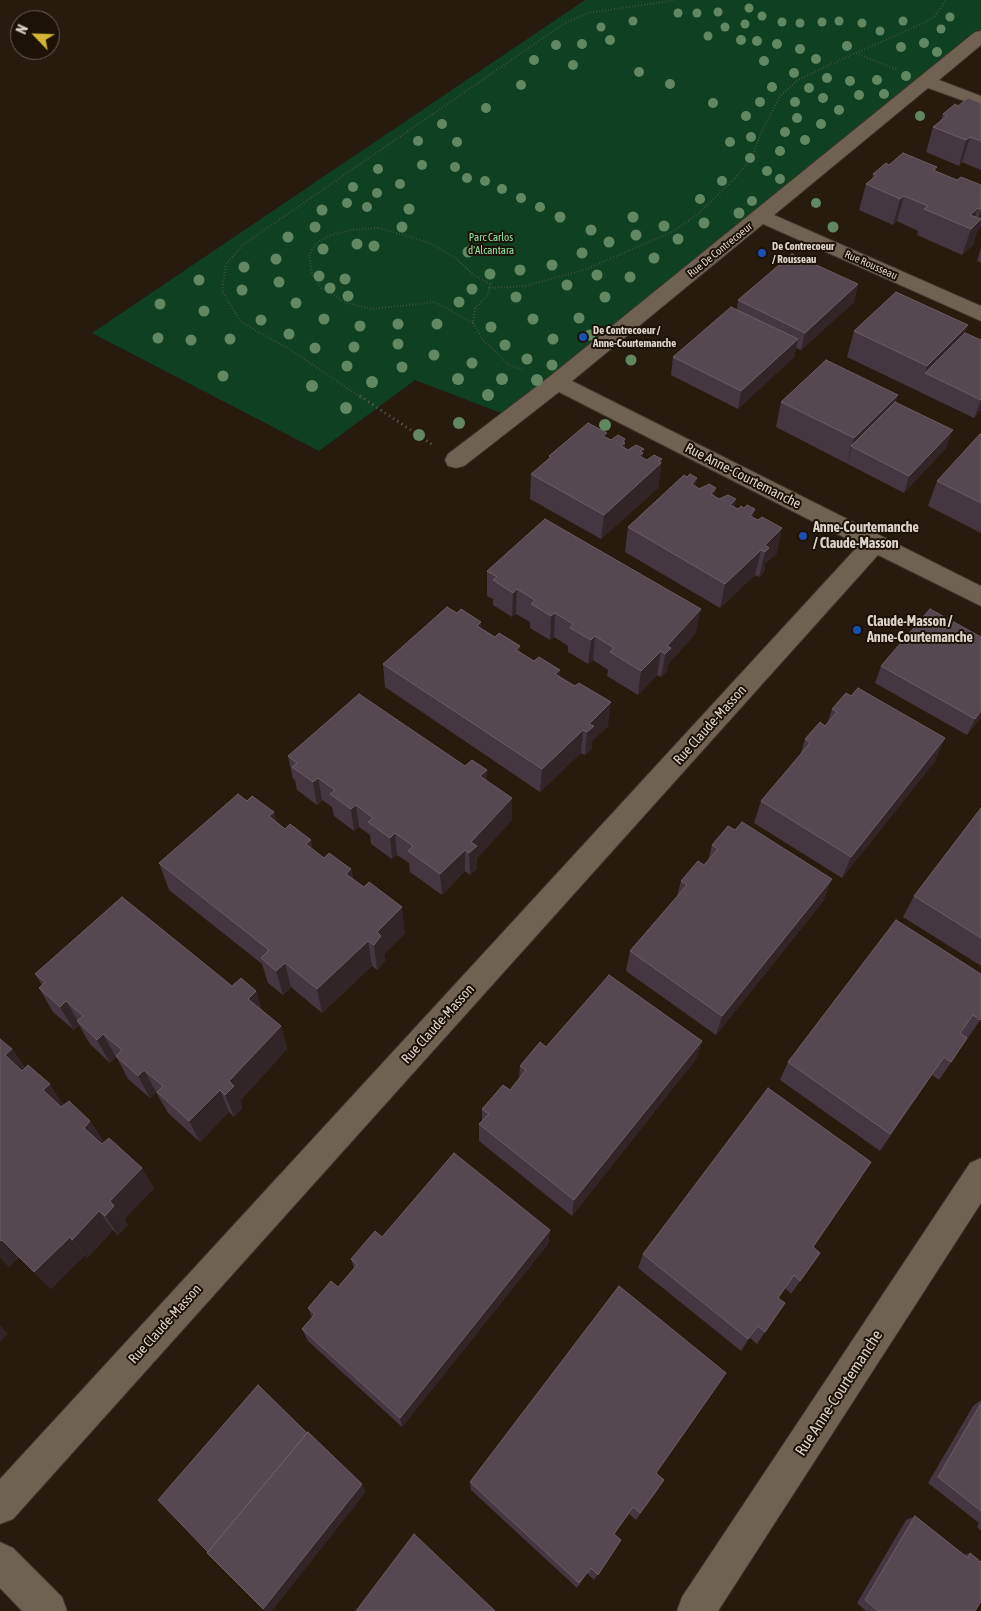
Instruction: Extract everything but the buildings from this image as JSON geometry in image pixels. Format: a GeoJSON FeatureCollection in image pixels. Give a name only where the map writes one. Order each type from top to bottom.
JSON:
{"type":"FeatureCollection","features":[{"type":"Feature","properties":{"kind":"street","name":"Rue De Contrecoeur"},"geometry":{"type":"LineString","coordinates":[[456,460],[558,382],[981,36]]}},
{"type":"Feature","properties":{"kind":"street"},"geometry":{"type":"LineString","coordinates":[[926,81],[981,102]]}},
{"type":"Feature","properties":{"kind":"street","name":"Rue Rousseau"},"geometry":{"type":"LineString","coordinates":[[761,216],[981,314]]}},
{"type":"Feature","properties":{"kind":"street","name":"Rue Anne-Courtemanche"},"geometry":{"type":"LineString","coordinates":[[558,382],[875,542],[981,598]]}},
{"type":"Feature","properties":{"kind":"street","name":"Rue Claude-Masson"},"geometry":{"type":"LineString","coordinates":[[0,1506],[875,542]]}},
{"type":"Feature","properties":{"kind":"street","name":"Rue Anne-Courtemanche"},"geometry":{"type":"LineString","coordinates":[[696,1611],[981,1174]]}},
{"type":"Feature","properties":{"kind":"street"},"geometry":{"type":"LineString","coordinates":[[0,1561],[48,1611]]}},
{"type":"Feature","properties":{"kind":"path"},"geometry":{"type":"LineString","coordinates":[[456,460],[289,349],[241,322],[222,291],[226,264],[244,244],[565,23],[588,13],[676,0]]}},
{"type":"Feature","properties":{"kind":"path"},"geometry":{"type":"LineString","coordinates":[[489,288],[525,286],[584,270],[672,232],[698,214],[737,176],[753,156],[760,135],[780,96],[798,80],[926,22],[935,16],[946,0]]}},
{"type":"Feature","properties":{"kind":"path"},"geometry":{"type":"LineString","coordinates":[[855,53],[926,81]]}},
{"type":"Feature","properties":{"kind":"path"},"geometry":{"type":"LineString","coordinates":[[473,323],[475,308],[488,295],[490,284],[474,275],[454,257],[430,243],[379,228],[352,230],[331,235],[316,243],[309,256],[312,273],[321,288],[347,303],[372,309],[435,302],[473,323],[483,340],[509,365],[558,382]]}},
{"type":"Feature","properties":{"kind":"green space","name":"Parc Carlos d'Alcantara"},"geometry":{"type":"Polygon","coordinates":[[[585,0],[981,0],[981,36],[557,382],[501,413],[415,380],[319,451],[92,333],[585,0]]]}},
{"type":"Feature","properties":{"kind":"place","name":"De Contrecoeur / Rousseau"},"geometry":{"type":"Point","coordinates":[762,253]}},
{"type":"Feature","properties":{"kind":"place","name":"De Contrecoeur / Anne-Courtemanche"},"geometry":{"type":"Point","coordinates":[583,337]}},
{"type":"Feature","properties":{"kind":"place","name":"Anne-Courtemanche / Claude-Masson"},"geometry":{"type":"Point","coordinates":[803,536]}},
{"type":"Feature","properties":{"kind":"place","name":"Claude-Masson / Anne-Courtemanche"},"geometry":{"type":"Point","coordinates":[857,630]}}]}
